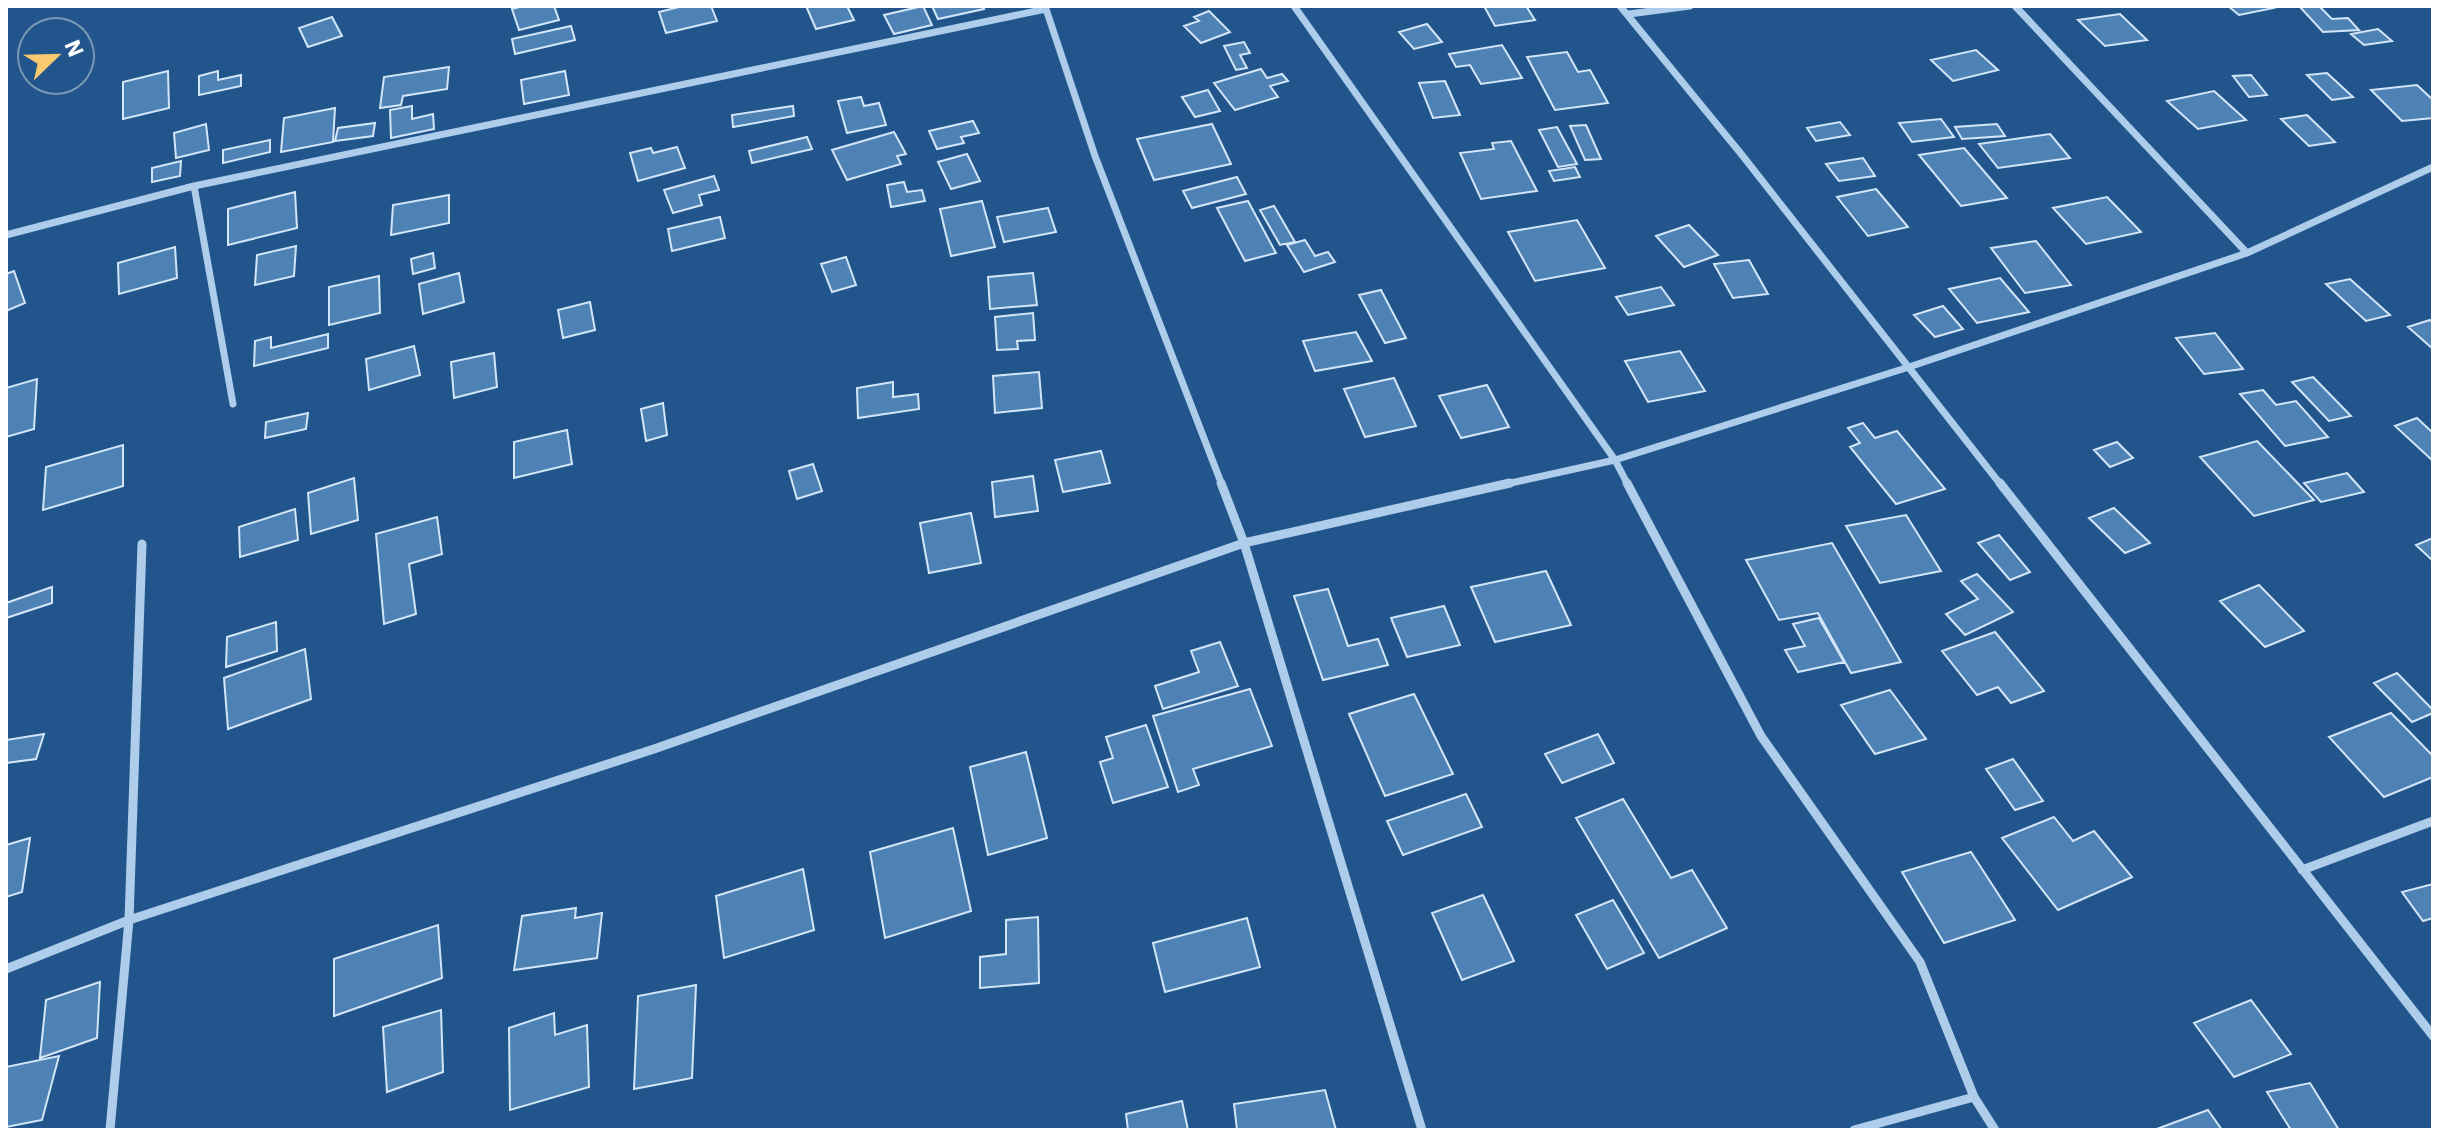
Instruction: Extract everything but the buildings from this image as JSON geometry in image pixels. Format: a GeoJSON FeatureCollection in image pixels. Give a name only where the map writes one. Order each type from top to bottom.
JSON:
{"type":"FeatureCollection","features":[{"type":"Feature","properties":{"kind":"street"},"geometry":{"type":"LineString","coordinates":[[1294,6],[1615,460],[1761,736],[1920,962],[1974,1097],[1995,1130]]}},
{"type":"Feature","properties":{"kind":"street"},"geometry":{"type":"LineString","coordinates":[[1620,6],[1909,367],[2433,1036]]}},
{"type":"Feature","properties":{"kind":"street"},"geometry":{"type":"LineString","coordinates":[[1629,14],[1690,6]]}},
{"type":"Feature","properties":{"kind":"street"},"geometry":{"type":"LineString","coordinates":[[2015,6],[2247,253]]}},
{"type":"Feature","properties":{"kind":"street"},"geometry":{"type":"LineString","coordinates":[[6,235],[194,186],[1045,8],[1095,156],[1244,543],[1422,1130]]}},
{"type":"Feature","properties":{"kind":"street"},"geometry":{"type":"LineString","coordinates":[[6,969],[129,920],[654,749],[1244,543],[1615,460],[1909,367],[2247,253],[2433,167]]}},
{"type":"Feature","properties":{"kind":"street"},"geometry":{"type":"LineString","coordinates":[[194,186],[233,404]]}},
{"type":"Feature","properties":{"kind":"street"},"geometry":{"type":"LineString","coordinates":[[110,1130],[129,920],[142,544]]}},
{"type":"Feature","properties":{"kind":"street"},"geometry":{"type":"LineString","coordinates":[[2302,870],[2433,821]]}},
{"type":"Feature","properties":{"kind":"street"},"geometry":{"type":"LineString","coordinates":[[1854,1130],[1974,1097]]}}]}
